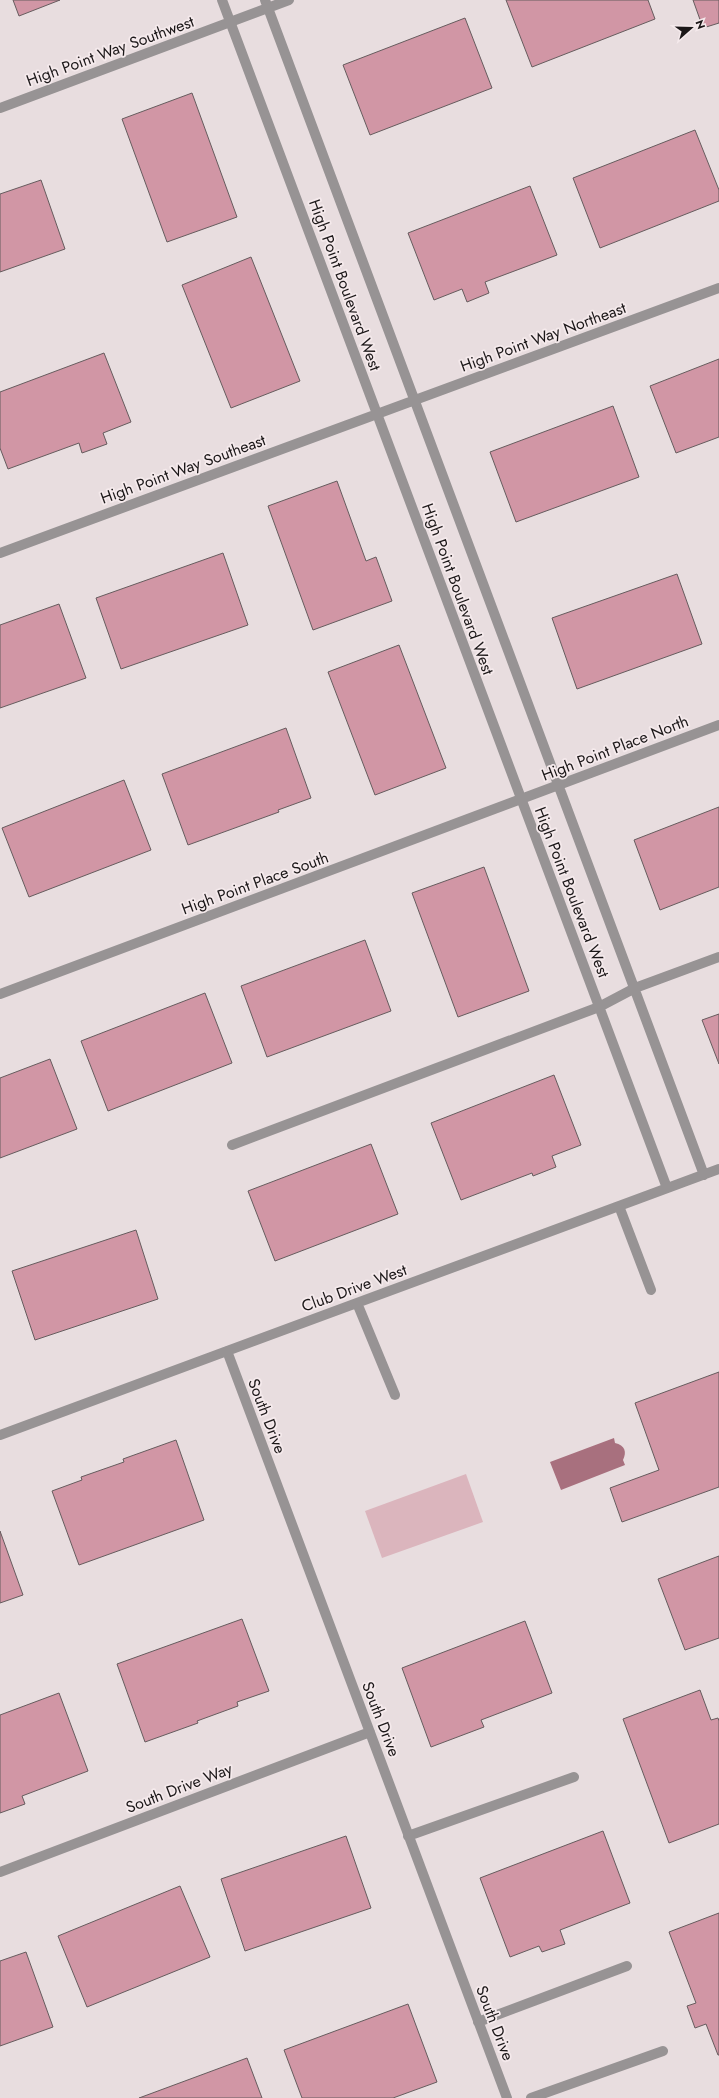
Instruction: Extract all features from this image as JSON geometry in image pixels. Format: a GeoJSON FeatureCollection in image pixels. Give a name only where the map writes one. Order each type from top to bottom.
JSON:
{"type":"FeatureCollection","features":[{"type":"Feature","properties":{"kind":"street","name":"High Point Boulevard West"},"geometry":{"type":"LineString","coordinates":[[222,0],[667,1188]]}},
{"type":"Feature","properties":{"kind":"street","name":"High Point Way Southwest"},"geometry":{"type":"LineString","coordinates":[[0,108],[231,22],[266,4],[289,0]]}},
{"type":"Feature","properties":{"kind":"street","name":"High Point Boulevard West"},"geometry":{"type":"LineString","coordinates":[[266,4],[704,1175]]}},
{"type":"Feature","properties":{"kind":"street","name":"High Point Way Northeast"},"geometry":{"type":"LineString","coordinates":[[377,414],[719,288]]}},
{"type":"Feature","properties":{"kind":"street","name":"High Point Way Southeast"},"geometry":{"type":"LineString","coordinates":[[0,553],[377,414]]}},
{"type":"Feature","properties":{"kind":"street","name":"High Point Place North"},"geometry":{"type":"LineString","coordinates":[[521,800],[719,725]]}},
{"type":"Feature","properties":{"kind":"street","name":"High Point Place South"},"geometry":{"type":"LineString","coordinates":[[0,994],[521,800]]}},
{"type":"Feature","properties":{"kind":"street"},"geometry":{"type":"LineString","coordinates":[[232,1145],[599,1007],[635,988],[719,957]]}},
{"type":"Feature","properties":{"kind":"street","name":"Club Drive West"},"geometry":{"type":"LineString","coordinates":[[0,1435],[719,1169]]}},
{"type":"Feature","properties":{"kind":"street"},"geometry":{"type":"LineString","coordinates":[[619,1206],[651,1290]]}},
{"type":"Feature","properties":{"kind":"street"},"geometry":{"type":"LineString","coordinates":[[357,1303],[395,1395]]}},
{"type":"Feature","properties":{"kind":"street","name":"South Drive"},"geometry":{"type":"LineString","coordinates":[[227,1351],[507,2098]]}},
{"type":"Feature","properties":{"kind":"street","name":"South Drive Way"},"geometry":{"type":"LineString","coordinates":[[0,1872],[370,1732]]}},
{"type":"Feature","properties":{"kind":"street"},"geometry":{"type":"LineString","coordinates":[[408,1836],[574,1777]]}},
{"type":"Feature","properties":{"kind":"street"},"geometry":{"type":"LineString","coordinates":[[478,2022],[627,1966]]}},
{"type":"Feature","properties":{"kind":"street"},"geometry":{"type":"LineString","coordinates":[[531,2098],[663,2051]]}},
{"type":"Feature","properties":{"kind":"shaded area"},"geometry":{"type":"Polygon","coordinates":[[[614,1438],[615,1443],[621,1445],[624,1449],[625,1454],[623,1460],[625,1465],[561,1490],[550,1462],[614,1438]]]}},
{"type":"Feature","properties":{"kind":"shaded area"},"geometry":{"type":"Polygon","coordinates":[[[466,1474],[483,1522],[382,1558],[365,1511],[466,1474]]]}},
{"type":"Feature","properties":{"kind":"building"},"geometry":{"type":"Polygon","coordinates":[[[13,0],[60,0],[19,16],[13,0]]]}},
{"type":"Feature","properties":{"kind":"building"},"geometry":{"type":"Polygon","coordinates":[[[506,0],[648,0],[655,19],[532,67],[506,0]]]}},
{"type":"Feature","properties":{"kind":"building"},"geometry":{"type":"Polygon","coordinates":[[[693,0],[719,0],[719,23],[703,28],[693,0]]]}},
{"type":"Feature","properties":{"kind":"building"},"geometry":{"type":"Polygon","coordinates":[[[465,18],[492,88],[370,135],[343,65],[465,18]]]}},
{"type":"Feature","properties":{"kind":"building"},"geometry":{"type":"Polygon","coordinates":[[[192,93],[237,217],[167,242],[122,119],[192,93]]]}},
{"type":"Feature","properties":{"kind":"building"},"geometry":{"type":"Polygon","coordinates":[[[695,130],[719,190],[719,201],[600,248],[573,178],[695,130]]]}},
{"type":"Feature","properties":{"kind":"building"},"geometry":{"type":"Polygon","coordinates":[[[41,180],[65,249],[0,272],[0,194],[41,180]]]}},
{"type":"Feature","properties":{"kind":"building"},"geometry":{"type":"Polygon","coordinates":[[[530,186],[557,255],[485,282],[489,293],[467,302],[462,289],[434,300],[408,233],[530,186]]]}},
{"type":"Feature","properties":{"kind":"building"},"geometry":{"type":"Polygon","coordinates":[[[251,257],[300,381],[231,408],[182,285],[251,257]]]}},
{"type":"Feature","properties":{"kind":"building"},"geometry":{"type":"Polygon","coordinates":[[[104,353],[131,422],[103,433],[107,444],[82,453],[79,443],[8,469],[0,448],[0,392],[104,353]]]}},
{"type":"Feature","properties":{"kind":"building"},"geometry":{"type":"Polygon","coordinates":[[[719,359],[719,437],[676,453],[650,386],[719,359]]]}},
{"type":"Feature","properties":{"kind":"building"},"geometry":{"type":"Polygon","coordinates":[[[613,406],[639,477],[516,522],[490,452],[613,406]]]}},
{"type":"Feature","properties":{"kind":"building"},"geometry":{"type":"Polygon","coordinates":[[[337,481],[366,561],[376,557],[392,601],[313,630],[268,506],[337,481]]]}},
{"type":"Feature","properties":{"kind":"building"},"geometry":{"type":"Polygon","coordinates":[[[223,553],[248,625],[121,669],[96,598],[223,553]]]}},
{"type":"Feature","properties":{"kind":"building"},"geometry":{"type":"Polygon","coordinates":[[[677,574],[702,644],[577,689],[552,618],[677,574]]]}},
{"type":"Feature","properties":{"kind":"building"},"geometry":{"type":"Polygon","coordinates":[[[59,604],[86,678],[0,708],[0,625],[59,604]]]}},
{"type":"Feature","properties":{"kind":"building"},"geometry":{"type":"Polygon","coordinates":[[[399,645],[446,768],[375,795],[328,672],[399,645]]]}},
{"type":"Feature","properties":{"kind":"building"},"geometry":{"type":"Polygon","coordinates":[[[286,728],[311,798],[278,810],[279,812],[188,845],[162,774],[286,728]]]}},
{"type":"Feature","properties":{"kind":"building"},"geometry":{"type":"Polygon","coordinates":[[[124,780],[151,850],[29,897],[2,828],[124,780]]]}},
{"type":"Feature","properties":{"kind":"building"},"geometry":{"type":"Polygon","coordinates":[[[719,807],[719,887],[660,910],[634,840],[719,807]]]}},
{"type":"Feature","properties":{"kind":"building"},"geometry":{"type":"Polygon","coordinates":[[[484,867],[529,991],[458,1017],[412,893],[484,867]]]}},
{"type":"Feature","properties":{"kind":"building"},"geometry":{"type":"Polygon","coordinates":[[[365,940],[391,1011],[267,1057],[241,986],[365,940]]]}},
{"type":"Feature","properties":{"kind":"building"},"geometry":{"type":"Polygon","coordinates":[[[205,993],[232,1063],[108,1111],[81,1041],[205,993]]]}},
{"type":"Feature","properties":{"kind":"building"},"geometry":{"type":"Polygon","coordinates":[[[719,1014],[719,1064],[702,1020],[719,1014]]]}},
{"type":"Feature","properties":{"kind":"building"},"geometry":{"type":"Polygon","coordinates":[[[50,1059],[77,1129],[0,1158],[0,1078],[50,1059]]]}},
{"type":"Feature","properties":{"kind":"building"},"geometry":{"type":"Polygon","coordinates":[[[554,1075],[581,1145],[552,1156],[556,1167],[533,1176],[532,1173],[461,1200],[431,1123],[554,1075]]]}},
{"type":"Feature","properties":{"kind":"building"},"geometry":{"type":"Polygon","coordinates":[[[371,1144],[398,1214],[275,1261],[248,1191],[371,1144]]]}},
{"type":"Feature","properties":{"kind":"building"},"geometry":{"type":"Polygon","coordinates":[[[136,1230],[158,1299],[35,1340],[12,1271],[136,1230]]]}},
{"type":"Feature","properties":{"kind":"building"},"geometry":{"type":"Polygon","coordinates":[[[719,1372],[719,1487],[622,1522],[610,1488],[659,1470],[635,1403],[719,1372]]]}},
{"type":"Feature","properties":{"kind":"building"},"geometry":{"type":"Polygon","coordinates":[[[176,1440],[204,1520],[79,1565],[52,1491],[82,1480],[81,1477],[124,1462],[123,1459],[176,1440]]]}},
{"type":"Feature","properties":{"kind":"building"},"geometry":{"type":"Polygon","coordinates":[[[0,1531],[23,1595],[0,1603],[0,1531]]]}},
{"type":"Feature","properties":{"kind":"building"},"geometry":{"type":"Polygon","coordinates":[[[719,1556],[719,1638],[685,1650],[658,1579],[719,1556]]]}},
{"type":"Feature","properties":{"kind":"building"},"geometry":{"type":"Polygon","coordinates":[[[242,1619],[269,1691],[237,1702],[238,1706],[197,1721],[198,1723],[145,1742],[117,1664],[242,1619]]]}},
{"type":"Feature","properties":{"kind":"building"},"geometry":{"type":"Polygon","coordinates":[[[525,1621],[552,1693],[481,1720],[484,1727],[431,1747],[402,1668],[525,1621]]]}},
{"type":"Feature","properties":{"kind":"building"},"geometry":{"type":"Polygon","coordinates":[[[700,1690],[711,1720],[718,1718],[719,1721],[719,1824],[669,1843],[623,1719],[700,1690]]]}},
{"type":"Feature","properties":{"kind":"building"},"geometry":{"type":"Polygon","coordinates":[[[59,1693],[88,1771],[22,1796],[25,1804],[0,1813],[0,1715],[59,1693]]]}},
{"type":"Feature","properties":{"kind":"building"},"geometry":{"type":"Polygon","coordinates":[[[603,1831],[630,1903],[560,1930],[565,1944],[542,1952],[539,1946],[510,1957],[480,1878],[603,1831]]]}},
{"type":"Feature","properties":{"kind":"building"},"geometry":{"type":"Polygon","coordinates":[[[346,1836],[371,1908],[245,1951],[221,1879],[346,1836]]]}},
{"type":"Feature","properties":{"kind":"building"},"geometry":{"type":"Polygon","coordinates":[[[180,1886],[210,1957],[87,2007],[58,1936],[180,1886]]]}},
{"type":"Feature","properties":{"kind":"building"},"geometry":{"type":"Polygon","coordinates":[[[719,1913],[718,2055],[706,2024],[695,2028],[687,2006],[696,2003],[669,1932],[719,1913]]]}},
{"type":"Feature","properties":{"kind":"building"},"geometry":{"type":"Polygon","coordinates":[[[26,1952],[53,2027],[0,2046],[0,1961],[26,1952]]]}},
{"type":"Feature","properties":{"kind":"building"},"geometry":{"type":"Polygon","coordinates":[[[408,2004],[437,2082],[393,2098],[302,2098],[284,2050],[408,2004]]]}},
{"type":"Feature","properties":{"kind":"building"},"geometry":{"type":"Polygon","coordinates":[[[247,2058],[262,2098],[139,2098],[247,2058]]]}}]}
